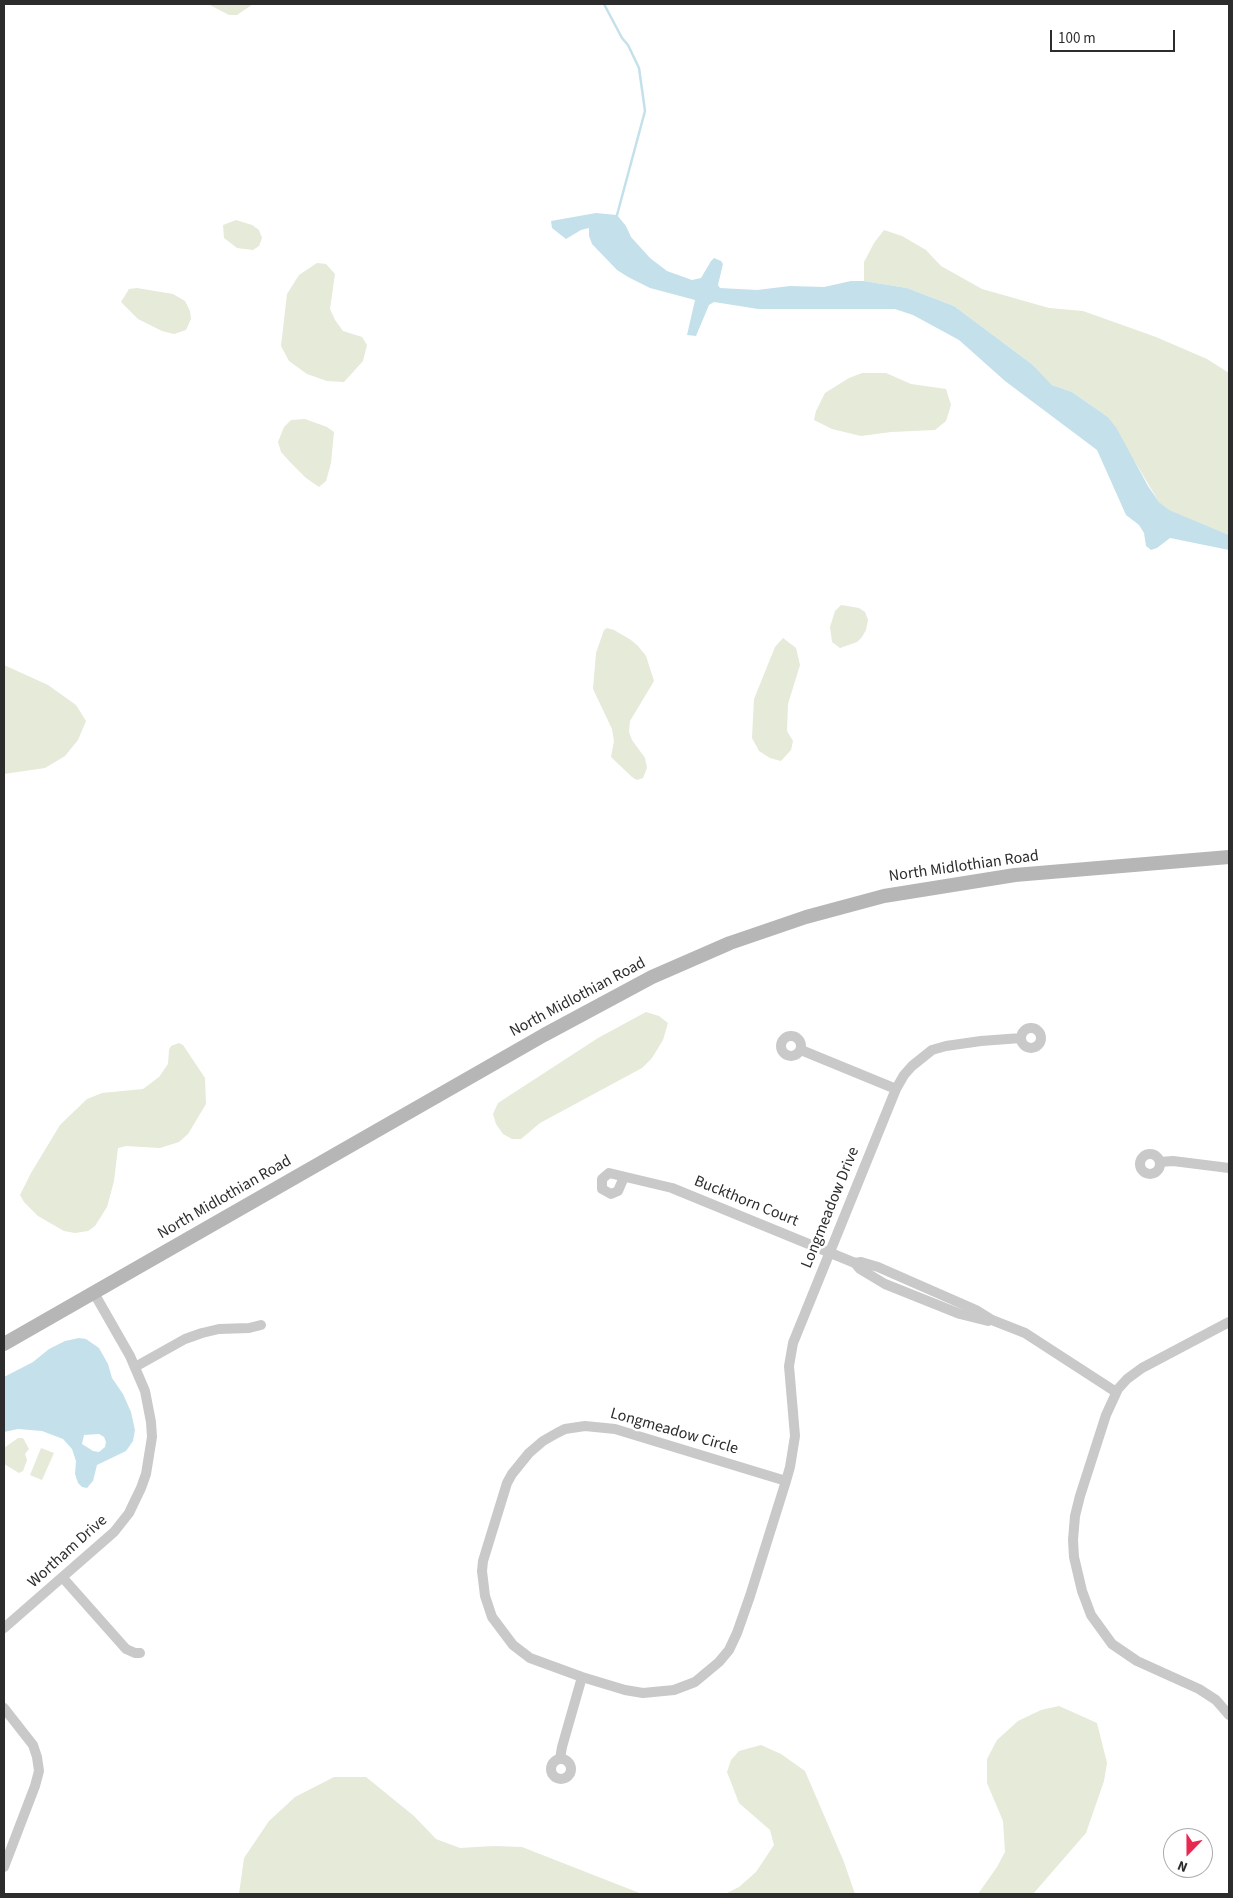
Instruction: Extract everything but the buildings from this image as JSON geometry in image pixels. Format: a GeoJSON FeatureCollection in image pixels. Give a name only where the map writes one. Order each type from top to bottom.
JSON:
{"type":"FeatureCollection","features":[{"type":"Feature","properties":{"kind":"main road","name":"North Midlothian Road"},"geometry":{"type":"LineString","coordinates":[[4,1344],[614,997],[652,977],[730,943],[806,916],[884,896],[1015,875],[1229,857]]}},
{"type":"Feature","properties":{"kind":"street","name":"Longmeadow Drive"},"geometry":{"type":"LineString","coordinates":[[786,1481],[795,1436],[790,1380],[792,1343],[896,1089],[912,1066],[932,1050],[981,1041],[1021,1038]]}},
{"type":"Feature","properties":{"kind":"street"},"geometry":{"type":"LineString","coordinates":[[801,1050],[896,1089]]}},
{"type":"Feature","properties":{"kind":"street"},"geometry":{"type":"LineString","coordinates":[[1160,1162],[1173,1161],[1229,1168]]}},
{"type":"Feature","properties":{"kind":"street","name":"Buckthorn Court"},"geometry":{"type":"LineString","coordinates":[[624,1177],[672,1188],[855,1263],[860,1269],[885,1284],[960,1314],[988,1321],[992,1320],[1025,1334],[1116,1392]]}},
{"type":"Feature","properties":{"kind":"street","name":"Wortham Drive"},"geometry":{"type":"LineString","coordinates":[[4,1628],[114,1532],[129,1512],[144,1481],[151,1451],[151,1422],[145,1391],[94,1293]]}},
{"type":"Feature","properties":{"kind":"street"},"geometry":{"type":"LineString","coordinates":[[1229,1322],[1142,1368],[1127,1379],[1116,1392],[1106,1415],[1076,1516],[1073,1540],[1074,1557],[1082,1590],[1092,1615],[1112,1644],[1137,1661],[1200,1689],[1216,1700],[1229,1715]]}},
{"type":"Feature","properties":{"kind":"street"},"geometry":{"type":"LineString","coordinates":[[134,1367],[202,1333],[219,1329],[249,1328],[261,1325]]}},
{"type":"Feature","properties":{"kind":"street","name":"Longmeadow Circle"},"geometry":{"type":"LineString","coordinates":[[604,1426],[786,1481],[737,1633],[720,1662],[705,1675],[687,1686],[656,1693],[625,1690],[582,1677],[530,1658],[517,1649],[498,1626],[485,1596],[482,1571],[488,1540],[507,1483],[529,1453],[543,1441],[565,1429],[604,1426]]}},
{"type":"Feature","properties":{"kind":"street"},"geometry":{"type":"LineString","coordinates":[[63,1578],[126,1649],[140,1653]]}},
{"type":"Feature","properties":{"kind":"street"},"geometry":{"type":"LineString","coordinates":[[560,1759],[582,1677]]}},
{"type":"Feature","properties":{"kind":"street"},"geometry":{"type":"LineString","coordinates":[[4,1708],[33,1744],[39,1771],[4,1867]]}},
{"type":"Feature","properties":{"kind":"green space"},"geometry":{"type":"Polygon","coordinates":[[[208,4],[253,4],[237,15],[229,15],[208,4]]]}},
{"type":"Feature","properties":{"kind":"green space"},"geometry":{"type":"Polygon","coordinates":[[[236,220],[252,225],[259,230],[262,238],[259,246],[253,250],[237,248],[224,238],[223,225],[236,220]]]}},
{"type":"Feature","properties":{"kind":"green space"},"geometry":{"type":"Polygon","coordinates":[[[884,230],[902,236],[926,250],[941,266],[982,289],[1049,308],[1083,311],[1156,337],[1207,359],[1229,373],[1229,535],[1168,510],[1159,502],[1108,417],[1072,392],[1052,385],[1033,365],[954,306],[907,288],[864,281],[864,262],[874,243],[884,230]]]}},
{"type":"Feature","properties":{"kind":"green space"},"geometry":{"type":"Polygon","coordinates":[[[317,263],[326,264],[335,274],[330,309],[335,320],[343,331],[362,337],[367,345],[363,361],[344,382],[327,381],[307,374],[289,361],[281,346],[287,294],[299,275],[317,263]]]}},
{"type":"Feature","properties":{"kind":"green space"},"geometry":{"type":"Polygon","coordinates":[[[137,288],[173,294],[185,301],[190,311],[191,319],[186,330],[174,334],[162,331],[138,319],[121,302],[129,289],[137,288]]]}},
{"type":"Feature","properties":{"kind":"green space"},"geometry":{"type":"Polygon","coordinates":[[[862,373],[886,373],[911,384],[946,389],[951,405],[946,421],[935,430],[891,432],[861,436],[832,429],[814,420],[816,411],[825,393],[849,378],[862,373]]]}},
{"type":"Feature","properties":{"kind":"green space"},"geometry":{"type":"Polygon","coordinates":[[[305,419],[327,427],[334,432],[331,463],[326,481],[319,487],[306,478],[291,463],[281,452],[278,442],[284,427],[291,420],[305,419]]]}},
{"type":"Feature","properties":{"kind":"green space"},"geometry":{"type":"Polygon","coordinates":[[[841,605],[859,608],[865,612],[868,620],[866,630],[857,642],[840,648],[832,642],[830,627],[835,611],[841,605]]]}},
{"type":"Feature","properties":{"kind":"green space"},"geometry":{"type":"Polygon","coordinates":[[[607,628],[614,630],[638,646],[646,656],[654,681],[630,721],[629,732],[632,740],[645,758],[647,768],[643,778],[637,780],[611,757],[614,741],[612,729],[593,689],[596,653],[604,630],[607,628]]]}},
{"type":"Feature","properties":{"kind":"green space"},"geometry":{"type":"Polygon","coordinates":[[[783,638],[796,648],[800,665],[788,704],[787,731],[793,741],[791,750],[781,761],[770,758],[759,751],[752,738],[754,699],[775,647],[783,638]]]}},
{"type":"Feature","properties":{"kind":"green space"},"geometry":{"type":"Polygon","coordinates":[[[4,665],[48,685],[76,705],[86,721],[78,740],[65,756],[45,768],[4,774],[4,665]]]}},
{"type":"Feature","properties":{"kind":"green space"},"geometry":{"type":"Polygon","coordinates":[[[646,1012],[659,1016],[668,1023],[663,1040],[652,1058],[642,1068],[540,1123],[521,1139],[512,1139],[503,1134],[496,1124],[493,1114],[498,1103],[598,1038],[646,1012]]]}},
{"type":"Feature","properties":{"kind":"green space"},"geometry":{"type":"Polygon","coordinates":[[[179,1043],[183,1045],[205,1078],[206,1104],[188,1134],[179,1142],[160,1148],[126,1146],[118,1148],[114,1181],[107,1207],[95,1226],[88,1231],[75,1233],[64,1231],[38,1216],[24,1202],[20,1195],[60,1125],[87,1099],[102,1093],[143,1089],[159,1077],[168,1064],[171,1046],[179,1043]]]}},
{"type":"Feature","properties":{"kind":"green space"},"geometry":{"type":"Polygon","coordinates":[[[18,1438],[23,1438],[29,1449],[25,1454],[27,1460],[23,1471],[19,1473],[4,1464],[4,1448],[18,1438]]]}},
{"type":"Feature","properties":{"kind":"green space"},"geometry":{"type":"Polygon","coordinates":[[[41,1448],[54,1453],[42,1480],[30,1475],[41,1448]]]}},
{"type":"Feature","properties":{"kind":"green space"},"geometry":{"type":"Polygon","coordinates":[[[1059,1706],[1097,1723],[1107,1763],[1104,1781],[1086,1833],[1033,1894],[978,1894],[1005,1852],[1003,1821],[987,1783],[987,1759],[997,1740],[1018,1721],[1041,1710],[1059,1706]]]}},
{"type":"Feature","properties":{"kind":"green space"},"geometry":{"type":"Polygon","coordinates":[[[761,1745],[781,1754],[805,1771],[844,1862],[855,1894],[725,1894],[739,1887],[756,1872],[774,1845],[770,1830],[739,1803],[727,1772],[731,1760],[739,1751],[761,1745]]]}},
{"type":"Feature","properties":{"kind":"green space"},"geometry":{"type":"Polygon","coordinates":[[[334,1777],[366,1777],[414,1816],[436,1839],[460,1848],[522,1847],[642,1894],[239,1894],[244,1858],[269,1821],[295,1797],[334,1777]]]}},
{"type":"Feature","properties":{"kind":"water"},"geometry":{"type":"Polygon","coordinates":[[[596,213],[617,215],[626,226],[631,237],[650,258],[667,271],[692,280],[701,278],[714,258],[721,261],[723,264],[718,285],[720,288],[757,290],[790,286],[824,287],[851,281],[864,281],[907,288],[954,306],[1033,365],[1052,385],[1072,392],[1108,417],[1117,429],[1148,486],[1159,502],[1169,510],[1229,535],[1229,550],[1170,538],[1157,548],[1151,550],[1146,546],[1144,533],[1139,525],[1126,515],[1097,450],[1005,381],[959,340],[913,315],[895,309],[758,309],[714,302],[709,305],[696,336],[687,335],[695,300],[650,288],[617,270],[592,244],[589,228],[581,230],[566,239],[552,228],[551,221],[596,213]]]}},
{"type":"Feature","properties":{"kind":"water"},"geometry":{"type":"Polygon","coordinates":[[[79,1338],[86,1339],[99,1348],[108,1364],[112,1378],[123,1394],[131,1412],[135,1430],[133,1441],[126,1451],[97,1465],[93,1481],[87,1488],[82,1487],[78,1483],[75,1474],[76,1461],[72,1449],[63,1439],[42,1431],[18,1429],[4,1432],[4,1377],[33,1362],[49,1349],[65,1341],[79,1338]],[[99,1434],[84,1435],[82,1444],[93,1451],[99,1452],[105,1447],[104,1437],[99,1434]]]}},
{"type":"Feature","properties":{"kind":"waterway"},"geometry":{"type":"LineString","coordinates":[[604,4],[639,68],[645,111],[617,215]]}}]}
